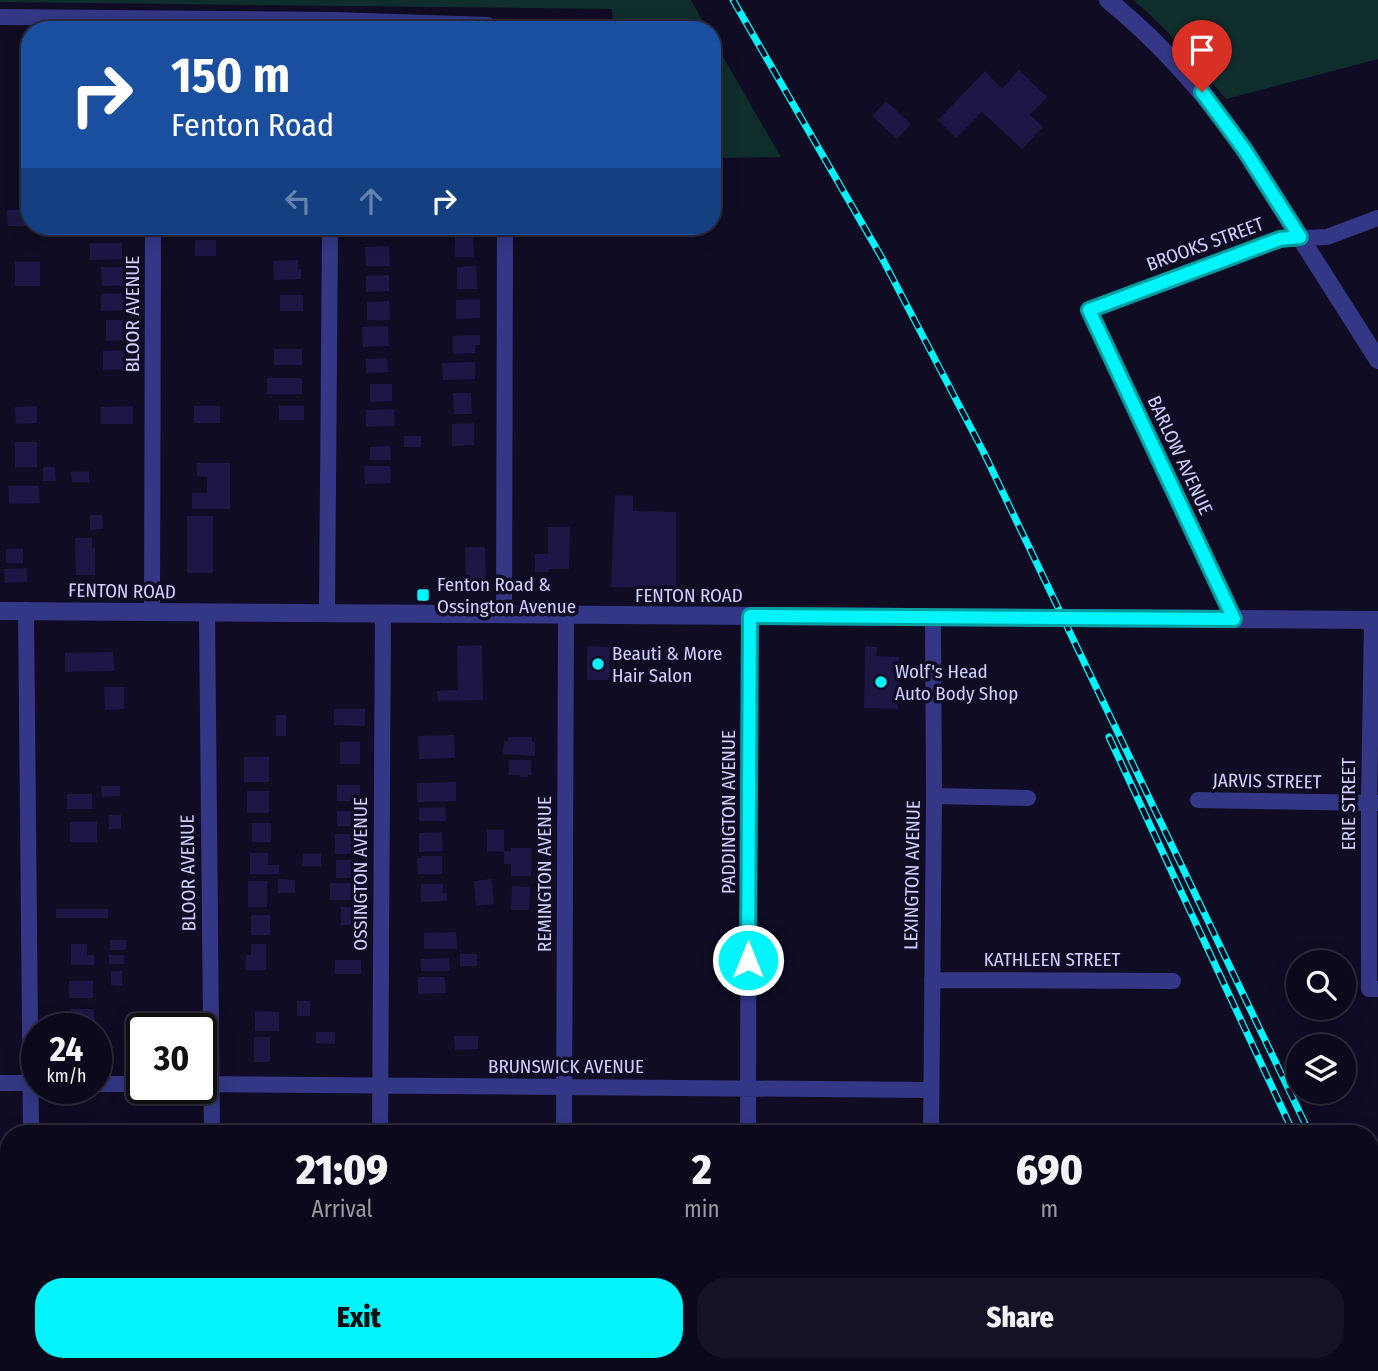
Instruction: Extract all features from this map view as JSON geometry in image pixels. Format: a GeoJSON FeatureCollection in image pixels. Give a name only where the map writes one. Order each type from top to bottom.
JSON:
{"type":"FeatureCollection","features":[{"type":"Feature","properties":{"kind":"street"},"geometry":{"type":"LineString","coordinates":[[1108,0],[1153,40],[1202,92],[1244,149],[1378,360]]}},
{"type":"Feature","properties":{"kind":"street"},"geometry":{"type":"LineString","coordinates":[[0,17],[114,17],[137,21]]}},
{"type":"Feature","properties":{"kind":"street","name":"BROOKS STREET"},"geometry":{"type":"LineString","coordinates":[[1089,310],[1280,239],[1327,237],[1378,218]]}},
{"type":"Feature","properties":{"kind":"street","name":"BLOOR AVENUE"},"geometry":{"type":"LineString","coordinates":[[152,612],[153,235]]}},
{"type":"Feature","properties":{"kind":"street"},"geometry":{"type":"LineString","coordinates":[[327,613],[330,235]]}},
{"type":"Feature","properties":{"kind":"street"},"geometry":{"type":"LineString","coordinates":[[504,614],[505,235]]}},
{"type":"Feature","properties":{"kind":"street","name":"BARLOW AVENUE"},"geometry":{"type":"LineString","coordinates":[[1089,310],[1234,619]]}},
{"type":"Feature","properties":{"kind":"street"},"geometry":{"type":"LineString","coordinates":[[26,610],[33,1013]]}},
{"type":"Feature","properties":{"kind":"street","name":"FENTON ROAD"},"geometry":{"type":"LineString","coordinates":[[0,611],[1375,620]]}},
{"type":"Feature","properties":{"kind":"street","name":"BLOOR AVENUE"},"geometry":{"type":"LineString","coordinates":[[206,1013],[207,612]]}},
{"type":"Feature","properties":{"kind":"street","name":"OSSINGTON AVENUE"},"geometry":{"type":"LineString","coordinates":[[380,1125],[383,614]]}},
{"type":"Feature","properties":{"kind":"street","name":"REMINGTON AVENUE"},"geometry":{"type":"LineString","coordinates":[[564,1125],[566,614]]}},
{"type":"Feature","properties":{"kind":"street","name":"PADDINGTON AVENUE"},"geometry":{"type":"LineString","coordinates":[[748,1125],[750,616]]}},
{"type":"Feature","properties":{"kind":"street","name":"LEXINGTON AVENUE"},"geometry":{"type":"LineString","coordinates":[[931,1125],[933,617]]}},
{"type":"Feature","properties":{"kind":"street","name":"ERIE STREET"},"geometry":{"type":"LineString","coordinates":[[1374,989],[1375,620]]}},
{"type":"Feature","properties":{"kind":"street"},"geometry":{"type":"LineString","coordinates":[[934,796],[1028,798]]}},
{"type":"Feature","properties":{"kind":"street","name":"JARVIS STREET"},"geometry":{"type":"LineString","coordinates":[[1198,800],[1373,803]]}},
{"type":"Feature","properties":{"kind":"street","name":"KATHLEEN STREET"},"geometry":{"type":"LineString","coordinates":[[932,979],[1173,981]]}},
{"type":"Feature","properties":{"kind":"street"},"geometry":{"type":"LineString","coordinates":[[0,1083],[21,1083]]}},
{"type":"Feature","properties":{"kind":"street","name":"BRUNSWICK AVENUE"},"geometry":{"type":"LineString","coordinates":[[217,1084],[931,1090]]}},
{"type":"Feature","properties":{"kind":"street"},"geometry":{"type":"LineString","coordinates":[[32,1125],[33,1104]]}},
{"type":"Feature","properties":{"kind":"street","name":"BLOOR AVENUE"},"geometry":{"type":"LineString","coordinates":[[208,1104],[211,1125]]}},
{"type":"Feature","properties":{"kind":"green space"},"geometry":{"type":"Polygon","coordinates":[[[691,0],[703,21],[613,21],[612,9],[0,2],[691,0]]]}},
{"type":"Feature","properties":{"kind":"green space"},"geometry":{"type":"Polygon","coordinates":[[[1133,0],[1378,0],[1378,59],[1226,99],[1170,35],[1133,0]]]}},
{"type":"Feature","properties":{"kind":"green space"},"geometry":{"type":"Polygon","coordinates":[[[721,54],[781,157],[721,158],[721,54]]]}},
{"type":"Feature","properties":{"kind":"building"},"geometry":{"type":"Polygon","coordinates":[[[1019,70],[1047,97],[1030,115],[1043,127],[1022,149],[982,112],[956,138],[938,120],[985,71],[1002,89],[1019,70]]]}},
{"type":"Feature","properties":{"kind":"building"},"geometry":{"type":"Polygon","coordinates":[[[886,101],[911,124],[897,139],[872,116],[886,101]]]}},
{"type":"Feature","properties":{"kind":"building"},"geometry":{"type":"Polygon","coordinates":[[[21,209],[21,226],[8,226],[7,210],[21,209]]]}},
{"type":"Feature","properties":{"kind":"building"},"geometry":{"type":"Polygon","coordinates":[[[455,235],[473,235],[474,257],[455,257],[455,235]]]}},
{"type":"Feature","properties":{"kind":"building"},"geometry":{"type":"Polygon","coordinates":[[[195,240],[216,240],[216,256],[195,256],[195,240]]]}},
{"type":"Feature","properties":{"kind":"building"},"geometry":{"type":"Polygon","coordinates":[[[90,243],[122,243],[122,259],[90,260],[90,243]]]}},
{"type":"Feature","properties":{"kind":"building"},"geometry":{"type":"Polygon","coordinates":[[[389,246],[390,266],[366,266],[365,247],[389,246]]]}},
{"type":"Feature","properties":{"kind":"building"},"geometry":{"type":"Polygon","coordinates":[[[298,260],[301,279],[274,280],[273,261],[298,260]]]}},
{"type":"Feature","properties":{"kind":"building"},"geometry":{"type":"Polygon","coordinates":[[[15,262],[40,262],[40,286],[15,286],[15,262]]]}},
{"type":"Feature","properties":{"kind":"building"},"geometry":{"type":"Polygon","coordinates":[[[476,266],[477,289],[457,289],[457,267],[476,266]]]}},
{"type":"Feature","properties":{"kind":"building"},"geometry":{"type":"Polygon","coordinates":[[[101,267],[131,267],[132,285],[102,286],[101,267]]]}},
{"type":"Feature","properties":{"kind":"building"},"geometry":{"type":"Polygon","coordinates":[[[389,275],[389,291],[366,292],[366,276],[389,275]]]}},
{"type":"Feature","properties":{"kind":"building"},"geometry":{"type":"Polygon","coordinates":[[[127,293],[127,310],[101,311],[101,294],[127,293]]]}},
{"type":"Feature","properties":{"kind":"building"},"geometry":{"type":"Polygon","coordinates":[[[280,295],[303,295],[303,311],[280,311],[280,295]]]}},
{"type":"Feature","properties":{"kind":"building"},"geometry":{"type":"Polygon","coordinates":[[[480,299],[480,318],[456,319],[456,300],[480,299]]]}},
{"type":"Feature","properties":{"kind":"building"},"geometry":{"type":"Polygon","coordinates":[[[389,301],[390,320],[367,320],[367,302],[389,301]]]}},
{"type":"Feature","properties":{"kind":"building"},"geometry":{"type":"Polygon","coordinates":[[[106,320],[126,320],[127,340],[106,341],[106,320]]]}},
{"type":"Feature","properties":{"kind":"building"},"geometry":{"type":"Polygon","coordinates":[[[388,326],[389,346],[363,347],[362,327],[388,326]]]}},
{"type":"Feature","properties":{"kind":"building"},"geometry":{"type":"Polygon","coordinates":[[[480,335],[480,345],[475,345],[475,353],[453,354],[453,336],[480,335]]]}},
{"type":"Feature","properties":{"kind":"building"},"geometry":{"type":"Polygon","coordinates":[[[274,349],[302,349],[302,365],[274,365],[274,349]]]}},
{"type":"Feature","properties":{"kind":"building"},"geometry":{"type":"Polygon","coordinates":[[[126,350],[126,369],[103,370],[103,351],[126,350]]]}},
{"type":"Feature","properties":{"kind":"building"},"geometry":{"type":"Polygon","coordinates":[[[387,358],[388,372],[366,373],[366,359],[387,358]]]}},
{"type":"Feature","properties":{"kind":"building"},"geometry":{"type":"Polygon","coordinates":[[[475,362],[475,379],[443,380],[442,363],[475,362]]]}},
{"type":"Feature","properties":{"kind":"building"},"geometry":{"type":"Polygon","coordinates":[[[267,378],[302,378],[302,394],[267,394],[267,378]]]}},
{"type":"Feature","properties":{"kind":"building"},"geometry":{"type":"Polygon","coordinates":[[[370,384],[392,384],[392,401],[370,402],[370,384]]]}},
{"type":"Feature","properties":{"kind":"building"},"geometry":{"type":"Polygon","coordinates":[[[453,393],[471,393],[472,414],[454,414],[453,393]]]}},
{"type":"Feature","properties":{"kind":"building"},"geometry":{"type":"Polygon","coordinates":[[[37,406],[37,423],[16,424],[15,407],[37,406]]]}},
{"type":"Feature","properties":{"kind":"building"},"geometry":{"type":"Polygon","coordinates":[[[133,406],[133,424],[101,424],[101,407],[133,406]]]}},
{"type":"Feature","properties":{"kind":"building"},"geometry":{"type":"Polygon","coordinates":[[[194,406],[220,406],[220,423],[194,423],[194,406]]]}},
{"type":"Feature","properties":{"kind":"building"},"geometry":{"type":"Polygon","coordinates":[[[279,406],[304,406],[304,420],[279,420],[279,406]]]}},
{"type":"Feature","properties":{"kind":"building"},"geometry":{"type":"Polygon","coordinates":[[[394,409],[395,426],[366,427],[366,410],[394,409]]]}},
{"type":"Feature","properties":{"kind":"building"},"geometry":{"type":"Polygon","coordinates":[[[474,423],[474,445],[452,446],[452,424],[474,423]]]}},
{"type":"Feature","properties":{"kind":"building"},"geometry":{"type":"Polygon","coordinates":[[[404,436],[421,436],[421,447],[404,447],[404,436]]]}},
{"type":"Feature","properties":{"kind":"building"},"geometry":{"type":"Polygon","coordinates":[[[15,442],[37,442],[37,467],[15,467],[15,442]]]}},
{"type":"Feature","properties":{"kind":"building"},"geometry":{"type":"Polygon","coordinates":[[[390,446],[391,460],[370,460],[370,447],[390,446]]]}},
{"type":"Feature","properties":{"kind":"building"},"geometry":{"type":"Polygon","coordinates":[[[197,463],[230,463],[230,509],[192,509],[192,493],[207,493],[207,477],[197,476],[197,463]]]}},
{"type":"Feature","properties":{"kind":"building"},"geometry":{"type":"Polygon","coordinates":[[[364,466],[390,466],[391,483],[365,484],[364,466]]]}},
{"type":"Feature","properties":{"kind":"building"},"geometry":{"type":"Polygon","coordinates":[[[43,467],[55,467],[56,481],[43,481],[43,467]]]}},
{"type":"Feature","properties":{"kind":"building"},"geometry":{"type":"Polygon","coordinates":[[[89,471],[89,482],[72,482],[71,472],[89,471]]]}},
{"type":"Feature","properties":{"kind":"building"},"geometry":{"type":"Polygon","coordinates":[[[8,486],[39,486],[40,503],[9,504],[8,486]]]}},
{"type":"Feature","properties":{"kind":"building"},"geometry":{"type":"Polygon","coordinates":[[[615,495],[633,496],[633,511],[676,512],[676,588],[611,587],[615,495]]]}},
{"type":"Feature","properties":{"kind":"building"},"geometry":{"type":"Polygon","coordinates":[[[90,515],[102,515],[103,529],[90,530],[90,515]]]}},
{"type":"Feature","properties":{"kind":"building"},"geometry":{"type":"Polygon","coordinates":[[[187,516],[213,516],[213,573],[187,573],[187,516]]]}},
{"type":"Feature","properties":{"kind":"building"},"geometry":{"type":"Polygon","coordinates":[[[548,527],[570,527],[569,569],[535,572],[535,554],[548,554],[548,527]]]}},
{"type":"Feature","properties":{"kind":"building"},"geometry":{"type":"Polygon","coordinates":[[[75,538],[92,538],[92,548],[95,548],[95,575],[76,575],[75,538]]]}},
{"type":"Feature","properties":{"kind":"building"},"geometry":{"type":"Polygon","coordinates":[[[465,547],[485,547],[486,578],[466,579],[465,547]]]}},
{"type":"Feature","properties":{"kind":"building"},"geometry":{"type":"Polygon","coordinates":[[[6,549],[23,549],[23,563],[6,563],[6,549]]]}},
{"type":"Feature","properties":{"kind":"building"},"geometry":{"type":"Polygon","coordinates":[[[27,568],[27,582],[5,583],[4,569],[27,568]]]}},
{"type":"Feature","properties":{"kind":"building"},"geometry":{"type":"Polygon","coordinates":[[[482,645],[483,700],[438,701],[437,691],[458,690],[457,646],[482,645]]]}},
{"type":"Feature","properties":{"kind":"building","name":"Beauti & More Hair Salon"},"geometry":{"type":"Polygon","coordinates":[[[589,646],[610,647],[609,680],[587,680],[589,646]]]}},
{"type":"Feature","properties":{"kind":"building","name":"Wolf's Head Auto Body Shop"},"geometry":{"type":"Polygon","coordinates":[[[865,646],[877,647],[876,656],[899,657],[898,709],[864,708],[865,646]]]}},
{"type":"Feature","properties":{"kind":"building"},"geometry":{"type":"Polygon","coordinates":[[[113,652],[114,671],[65,672],[65,653],[113,652]]]}},
{"type":"Feature","properties":{"kind":"building"},"geometry":{"type":"Polygon","coordinates":[[[104,687],[124,687],[124,709],[105,710],[104,687]]]}},
{"type":"Feature","properties":{"kind":"building"},"geometry":{"type":"Polygon","coordinates":[[[334,709],[365,709],[365,726],[334,725],[334,709]]]}},
{"type":"Feature","properties":{"kind":"building"},"geometry":{"type":"Polygon","coordinates":[[[276,715],[286,715],[286,736],[276,736],[276,715]]]}},
{"type":"Feature","properties":{"kind":"building"},"geometry":{"type":"Polygon","coordinates":[[[454,735],[455,758],[419,759],[418,736],[454,735]]]}},
{"type":"Feature","properties":{"kind":"building"},"geometry":{"type":"Polygon","coordinates":[[[508,737],[532,737],[532,742],[535,742],[535,756],[503,754],[504,741],[508,741],[508,737]]]}},
{"type":"Feature","properties":{"kind":"building"},"geometry":{"type":"Polygon","coordinates":[[[340,742],[360,742],[360,764],[340,764],[340,742]]]}},
{"type":"Feature","properties":{"kind":"building"},"geometry":{"type":"Polygon","coordinates":[[[244,757],[269,757],[269,782],[244,782],[244,757]]]}},
{"type":"Feature","properties":{"kind":"building"},"geometry":{"type":"Polygon","coordinates":[[[509,760],[531,760],[531,775],[509,775],[509,760]]]}},
{"type":"Feature","properties":{"kind":"building"},"geometry":{"type":"Polygon","coordinates":[[[456,782],[456,801],[417,802],[417,783],[456,782]]]}},
{"type":"Feature","properties":{"kind":"building"},"geometry":{"type":"Polygon","coordinates":[[[337,785],[360,785],[360,801],[337,801],[337,785]]]}},
{"type":"Feature","properties":{"kind":"building"},"geometry":{"type":"Polygon","coordinates":[[[101,786],[120,786],[120,796],[102,797],[101,786]]]}},
{"type":"Feature","properties":{"kind":"building"},"geometry":{"type":"Polygon","coordinates":[[[247,791],[269,791],[269,813],[247,813],[247,791]]]}},
{"type":"Feature","properties":{"kind":"building"},"geometry":{"type":"Polygon","coordinates":[[[67,794],[92,794],[92,809],[67,809],[67,794]]]}},
{"type":"Feature","properties":{"kind":"building"},"geometry":{"type":"Polygon","coordinates":[[[445,807],[446,821],[419,821],[419,808],[445,807]]]}},
{"type":"Feature","properties":{"kind":"building"},"geometry":{"type":"Polygon","coordinates":[[[337,811],[364,811],[364,826],[337,826],[337,811]]]}},
{"type":"Feature","properties":{"kind":"building"},"geometry":{"type":"Polygon","coordinates":[[[109,815],[121,815],[121,829],[109,829],[109,815]]]}},
{"type":"Feature","properties":{"kind":"building"},"geometry":{"type":"Polygon","coordinates":[[[70,822],[97,822],[97,842],[70,842],[70,822]]]}},
{"type":"Feature","properties":{"kind":"building"},"geometry":{"type":"Polygon","coordinates":[[[252,823],[271,823],[271,842],[252,842],[252,823]]]}},
{"type":"Feature","properties":{"kind":"building"},"geometry":{"type":"Polygon","coordinates":[[[487,830],[504,830],[504,851],[511,851],[511,848],[531,848],[531,876],[511,876],[511,864],[504,864],[504,852],[487,851],[487,830]]]}},
{"type":"Feature","properties":{"kind":"building"},"geometry":{"type":"Polygon","coordinates":[[[442,832],[443,851],[419,852],[419,833],[442,832]]]}},
{"type":"Feature","properties":{"kind":"building"},"geometry":{"type":"Polygon","coordinates":[[[335,834],[359,834],[359,854],[335,854],[335,834]]]}},
{"type":"Feature","properties":{"kind":"building"},"geometry":{"type":"Polygon","coordinates":[[[250,853],[268,853],[268,865],[279,865],[279,874],[250,874],[250,853]]]}},
{"type":"Feature","properties":{"kind":"building"},"geometry":{"type":"Polygon","coordinates":[[[303,854],[321,854],[321,866],[302,866],[303,854]]]}},
{"type":"Feature","properties":{"kind":"building"},"geometry":{"type":"Polygon","coordinates":[[[442,856],[442,874],[418,874],[417,858],[442,856]]]}},
{"type":"Feature","properties":{"kind":"building"},"geometry":{"type":"Polygon","coordinates":[[[336,860],[365,860],[364,878],[336,878],[336,860]]]}},
{"type":"Feature","properties":{"kind":"building"},"geometry":{"type":"Polygon","coordinates":[[[278,879],[295,880],[295,893],[278,893],[278,879]]]}},
{"type":"Feature","properties":{"kind":"building"},"geometry":{"type":"Polygon","coordinates":[[[492,879],[494,904],[476,906],[474,881],[492,879]]]}},
{"type":"Feature","properties":{"kind":"building"},"geometry":{"type":"Polygon","coordinates":[[[248,881],[267,881],[267,907],[248,907],[248,881]]]}},
{"type":"Feature","properties":{"kind":"building"},"geometry":{"type":"Polygon","coordinates":[[[330,883],[360,883],[360,900],[330,900],[330,883]]]}},
{"type":"Feature","properties":{"kind":"building"},"geometry":{"type":"Polygon","coordinates":[[[421,884],[443,884],[447,901],[421,902],[421,884]]]}},
{"type":"Feature","properties":{"kind":"building"},"geometry":{"type":"Polygon","coordinates":[[[512,886],[530,887],[529,910],[511,910],[512,886]]]}},
{"type":"Feature","properties":{"kind":"building"},"geometry":{"type":"Polygon","coordinates":[[[341,907],[360,907],[360,925],[341,925],[341,907]]]}},
{"type":"Feature","properties":{"kind":"building"},"geometry":{"type":"Polygon","coordinates":[[[56,909],[108,909],[108,918],[56,918],[56,909]]]}},
{"type":"Feature","properties":{"kind":"building"},"geometry":{"type":"Polygon","coordinates":[[[251,915],[270,915],[270,935],[251,935],[251,915]]]}},
{"type":"Feature","properties":{"kind":"building"},"geometry":{"type":"Polygon","coordinates":[[[456,932],[457,949],[424,949],[424,933],[456,932]]]}},
{"type":"Feature","properties":{"kind":"building"},"geometry":{"type":"Polygon","coordinates":[[[110,940],[126,940],[126,950],[110,950],[110,940]]]}},
{"type":"Feature","properties":{"kind":"building"},"geometry":{"type":"Polygon","coordinates":[[[71,944],[87,944],[87,955],[94,955],[94,965],[71,965],[71,944]]]}},
{"type":"Feature","properties":{"kind":"building"},"geometry":{"type":"Polygon","coordinates":[[[251,944],[266,944],[266,970],[245,970],[246,955],[251,955],[251,944]]]}},
{"type":"Feature","properties":{"kind":"building"},"geometry":{"type":"Polygon","coordinates":[[[460,954],[477,954],[477,966],[460,966],[460,954]]]}},
{"type":"Feature","properties":{"kind":"building"},"geometry":{"type":"Polygon","coordinates":[[[109,955],[124,955],[124,964],[109,964],[109,955]]]}},
{"type":"Feature","properties":{"kind":"building"},"geometry":{"type":"Polygon","coordinates":[[[449,958],[450,971],[421,971],[421,959],[449,958]]]}},
{"type":"Feature","properties":{"kind":"building"},"geometry":{"type":"Polygon","coordinates":[[[335,960],[361,960],[361,974],[335,974],[335,960]]]}},
{"type":"Feature","properties":{"kind":"building"},"geometry":{"type":"Polygon","coordinates":[[[111,971],[122,971],[122,986],[111,985],[111,971]]]}},
{"type":"Feature","properties":{"kind":"building"},"geometry":{"type":"Polygon","coordinates":[[[418,977],[445,977],[446,993],[418,994],[418,977]]]}},
{"type":"Feature","properties":{"kind":"building"},"geometry":{"type":"Polygon","coordinates":[[[69,981],[93,981],[93,998],[69,998],[69,981]]]}},
{"type":"Feature","properties":{"kind":"building"},"geometry":{"type":"Polygon","coordinates":[[[297,1001],[310,1001],[310,1016],[297,1016],[297,1001]]]}},
{"type":"Feature","properties":{"kind":"building"},"geometry":{"type":"Polygon","coordinates":[[[71,1009],[94,1009],[94,1013],[71,1013],[71,1009]]]}},
{"type":"Feature","properties":{"kind":"building"},"geometry":{"type":"Polygon","coordinates":[[[255,1011],[279,1012],[279,1031],[255,1031],[255,1011]]]}},
{"type":"Feature","properties":{"kind":"building"},"geometry":{"type":"Polygon","coordinates":[[[316,1032],[335,1032],[335,1044],[316,1043],[316,1032]]]}},
{"type":"Feature","properties":{"kind":"building"},"geometry":{"type":"Polygon","coordinates":[[[454,1036],[478,1036],[478,1049],[455,1050],[454,1036]]]}},
{"type":"Feature","properties":{"kind":"building"},"geometry":{"type":"Polygon","coordinates":[[[254,1037],[270,1037],[270,1062],[254,1062],[254,1037]]]}},
{"type":"Feature","properties":{"kind":"railway"},"geometry":{"type":"LineString","coordinates":[[733,0],[882,258],[984,453],[1306,1125]]}},
{"type":"Feature","properties":{"kind":"railway"},"geometry":{"type":"LineString","coordinates":[[1109,737],[1290,1125]]}},
{"type":"Feature","properties":{"kind":"place","name":"Fenton Road & Ossington Avenue"},"geometry":{"type":"Point","coordinates":[423,595]}},
{"type":"Feature","properties":{"kind":"place","name":"Beauti & More Hair Salon"},"geometry":{"type":"Point","coordinates":[598,664]}},
{"type":"Feature","properties":{"kind":"place","name":"Wolf's Head Auto Body Shop"},"geometry":{"type":"Point","coordinates":[881,682]}},
{"type":"Feature","properties":{"kind":"route"},"geometry":{"type":"LineString","coordinates":[[748,960],[750,616],[1234,619],[1089,310],[1280,239],[1300,237],[1244,149],[1202,92]]}}]}
